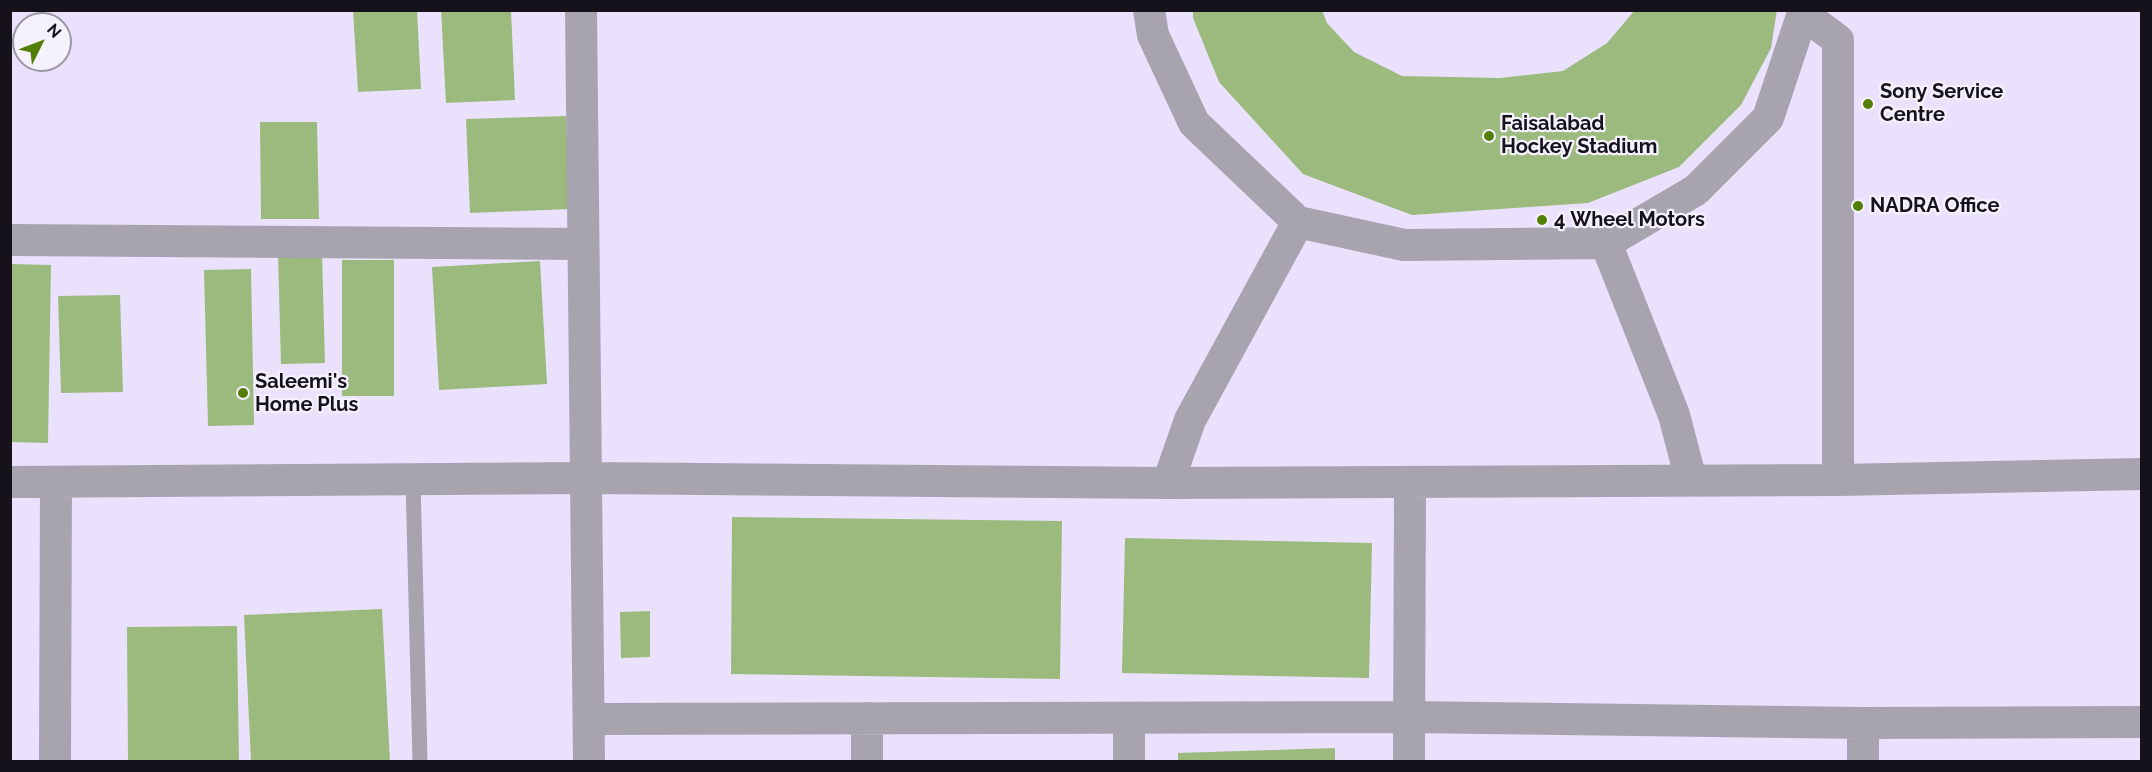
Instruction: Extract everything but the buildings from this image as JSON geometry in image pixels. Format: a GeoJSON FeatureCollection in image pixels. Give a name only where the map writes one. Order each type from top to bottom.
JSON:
{"type":"FeatureCollection","features":[{"type":"Feature","properties":{"kind":"street"},"geometry":{"type":"LineString","coordinates":[[581,10],[589,762]]}},
{"type":"Feature","properties":{"kind":"street"},"geometry":{"type":"LineString","coordinates":[[1149,10],[1153,35],[1194,123],[1298,222],[1404,245],[1606,243],[1696,190],[1768,118],[1804,12],[1838,40],[1838,480]]}},
{"type":"Feature","properties":{"kind":"street"},"geometry":{"type":"LineString","coordinates":[[1168,483],[1190,420],[1298,222]]}},
{"type":"Feature","properties":{"kind":"street"},"geometry":{"type":"LineString","coordinates":[[10,240],[583,244]]}},
{"type":"Feature","properties":{"kind":"street"},"geometry":{"type":"LineString","coordinates":[[1606,243],[1674,416],[1691,480]]}},
{"type":"Feature","properties":{"kind":"street"},"geometry":{"type":"LineString","coordinates":[[10,482],[586,478],[1168,483],[1838,480],[2142,474]]}},
{"type":"Feature","properties":{"kind":"street"},"geometry":{"type":"LineString","coordinates":[[1409,762],[1410,482]]}},
{"type":"Feature","properties":{"kind":"street"},"geometry":{"type":"LineString","coordinates":[[55,762],[56,483]]}},
{"type":"Feature","properties":{"kind":"street"},"geometry":{"type":"LineString","coordinates":[[589,719],[1409,717],[1863,723],[2142,722]]}},
{"type":"Feature","properties":{"kind":"street"},"geometry":{"type":"LineString","coordinates":[[867,718],[867,762]]}},
{"type":"Feature","properties":{"kind":"street"},"geometry":{"type":"LineString","coordinates":[[1129,718],[1129,762]]}},
{"type":"Feature","properties":{"kind":"street"},"geometry":{"type":"LineString","coordinates":[[1863,723],[1863,762]]}},
{"type":"Feature","properties":{"kind":"lane"},"geometry":{"type":"LineString","coordinates":[[413,479],[420,762]]}},
{"type":"Feature","properties":{"kind":"place","name":"Sony Service Centre"},"geometry":{"type":"Point","coordinates":[1868,104]}},
{"type":"Feature","properties":{"kind":"place","name":"Faisalabad Hockey Stadium"},"geometry":{"type":"Point","coordinates":[1489,136]}},
{"type":"Feature","properties":{"kind":"place","name":"NADRA Office"},"geometry":{"type":"Point","coordinates":[1858,206]}},
{"type":"Feature","properties":{"kind":"place","name":"4 Wheel Motors"},"geometry":{"type":"Point","coordinates":[1542,220]}},
{"type":"Feature","properties":{"kind":"place","name":"Saleemi's Home Plus"},"geometry":{"type":"Point","coordinates":[243,393]}}]}
